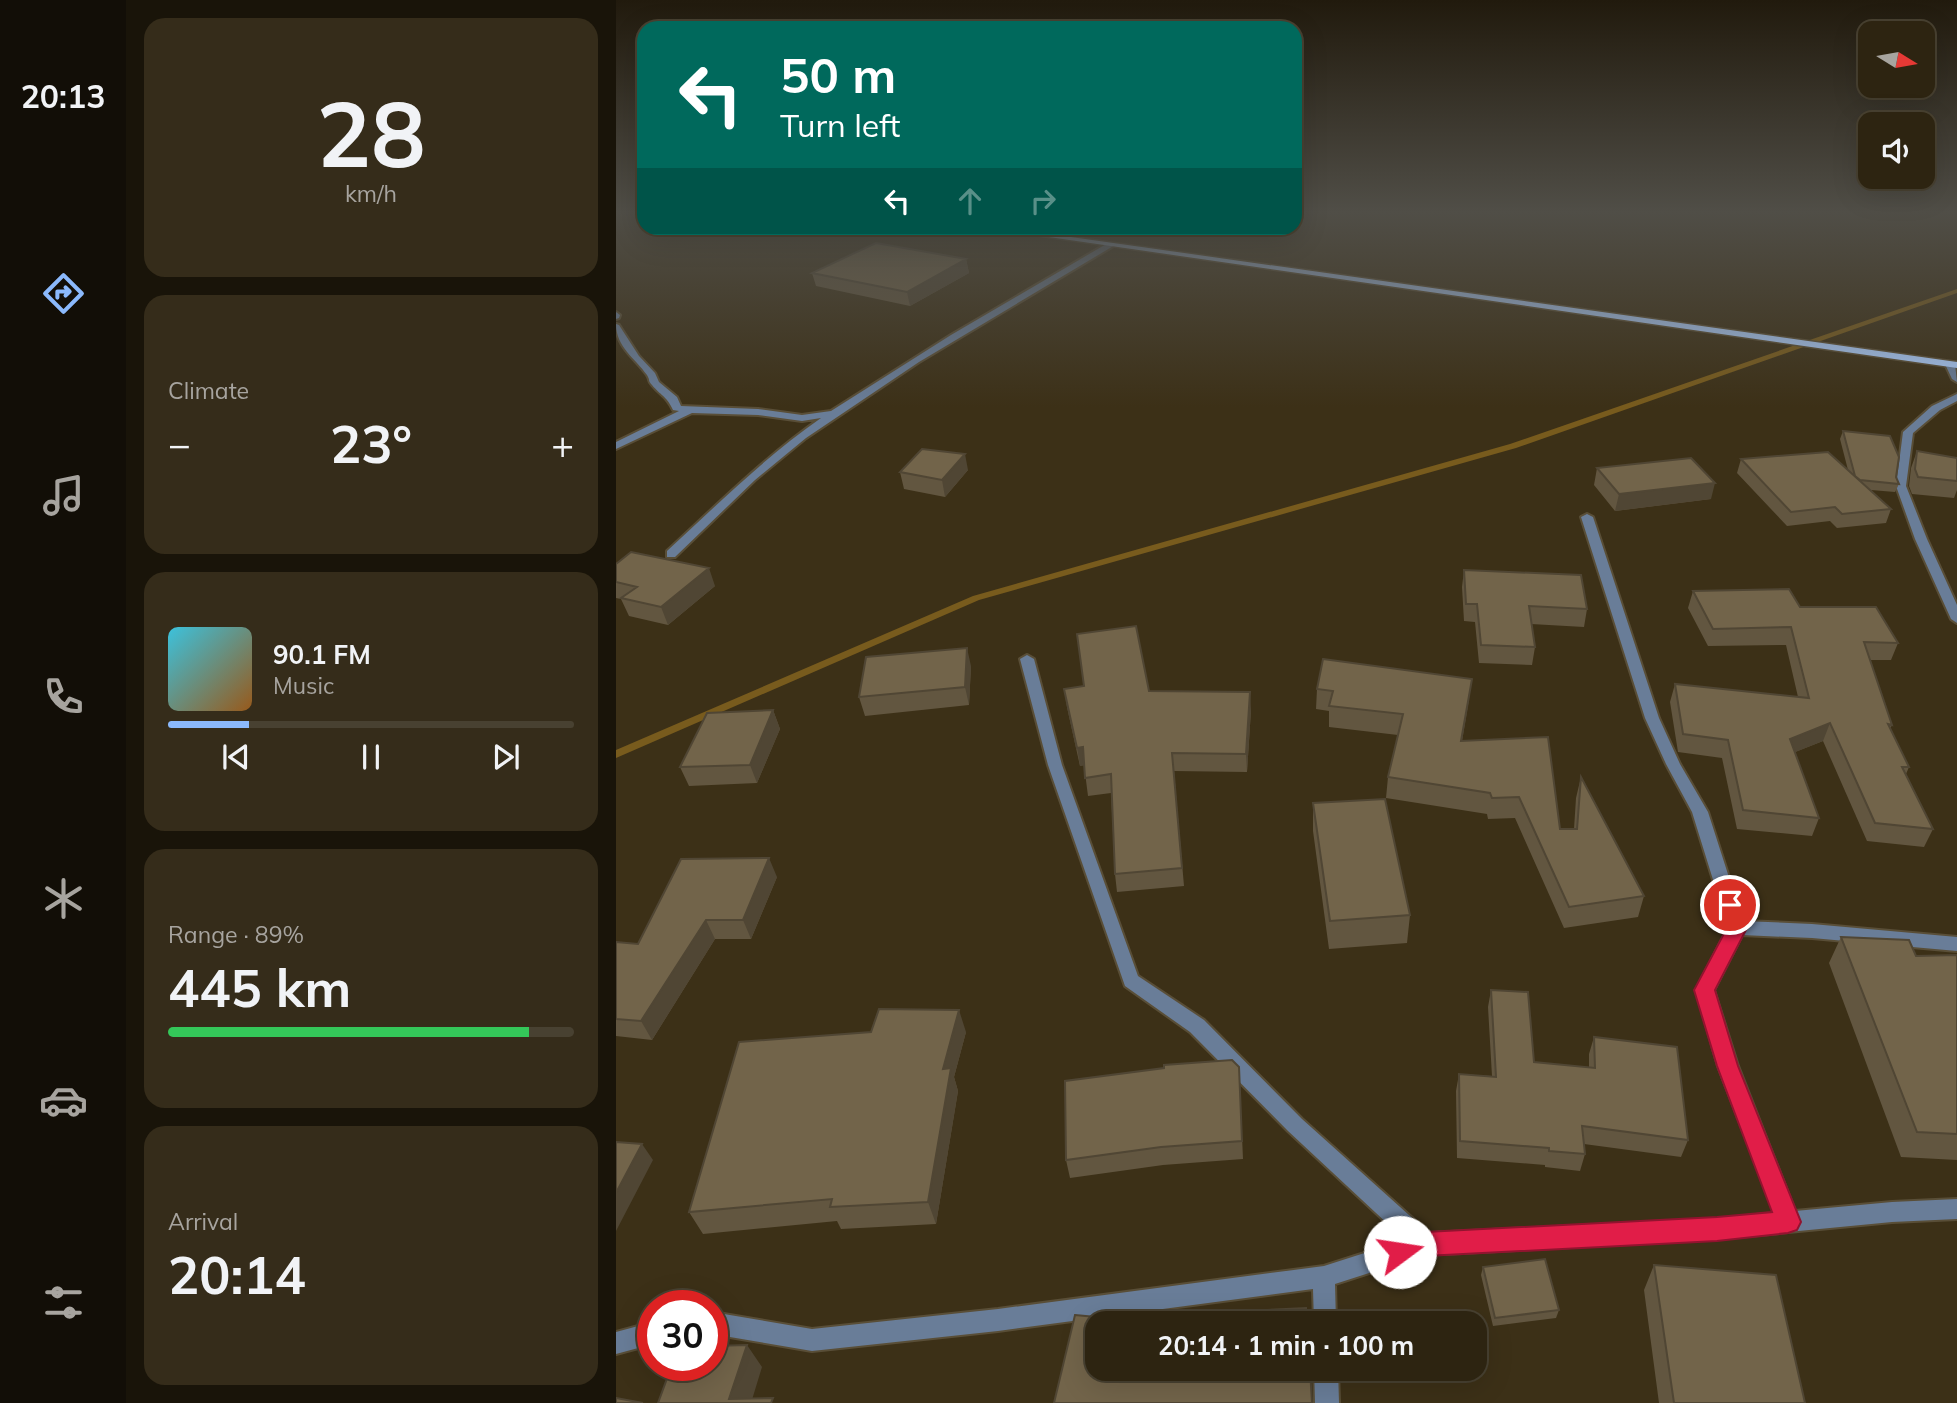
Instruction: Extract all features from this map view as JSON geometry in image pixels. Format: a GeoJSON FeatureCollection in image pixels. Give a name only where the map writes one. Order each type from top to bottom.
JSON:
{"type":"FeatureCollection","features":[{"type":"Feature","properties":{"kind":"main road"},"geometry":{"type":"LineString","coordinates":[[1342,275],[1954,365]]}},
{"type":"Feature","properties":{"kind":"street"},"geometry":{"type":"LineString","coordinates":[[671,554],[763,467],[840,410],[964,331],[1059,275]]}},
{"type":"Feature","properties":{"kind":"street"},"geometry":{"type":"LineString","coordinates":[[616,327],[635,358],[652,375],[655,383],[674,399],[677,408],[758,412],[803,418],[823,416],[840,410]]}},
{"type":"Feature","properties":{"kind":"street"},"geometry":{"type":"LineString","coordinates":[[1954,365],[1957,379]]}},
{"type":"Feature","properties":{"kind":"street"},"geometry":{"type":"LineString","coordinates":[[1957,397],[1936,408],[1908,432],[1901,486],[1921,539],[1957,619]]}},
{"type":"Feature","properties":{"kind":"street"},"geometry":{"type":"LineString","coordinates":[[616,446],[690,410]]}},
{"type":"Feature","properties":{"kind":"street"},"geometry":{"type":"LineString","coordinates":[[1587,517],[1652,718],[1673,764],[1700,812],[1737,928],[1705,990],[1728,1066],[1788,1222]]}},
{"type":"Feature","properties":{"kind":"street"},"geometry":{"type":"LineString","coordinates":[[1027,659],[1055,765],[1131,981],[1197,1026],[1295,1125],[1425,1244]]}},
{"type":"Feature","properties":{"kind":"street"},"geometry":{"type":"LineString","coordinates":[[1737,928],[1812,931],[1957,944]]}},
{"type":"Feature","properties":{"kind":"street"},"geometry":{"type":"LineString","coordinates":[[728,1326],[812,1340],[998,1320],[1324,1277],[1425,1244],[1717,1229],[1957,1209]]}},
{"type":"Feature","properties":{"kind":"street"},"geometry":{"type":"LineString","coordinates":[[1324,1277],[1325,1311]]}},
{"type":"Feature","properties":{"kind":"street"},"geometry":{"type":"LineString","coordinates":[[616,1343],[637,1337]]}},
{"type":"Feature","properties":{"kind":"street"},"geometry":{"type":"LineString","coordinates":[[1326,1381],[1327,1403]]}},
{"type":"Feature","properties":{"kind":"building"},"geometry":{"type":"Polygon","coordinates":[[[824,275],[937,275],[907,292],[824,275]]]}},
{"type":"Feature","properties":{"kind":"building"},"geometry":{"type":"Polygon","coordinates":[[[1843,431],[1890,436],[1899,457],[1896,477],[1899,484],[1860,480],[1855,476],[1843,431]]]}},
{"type":"Feature","properties":{"kind":"building"},"geometry":{"type":"Polygon","coordinates":[[[922,449],[965,454],[942,480],[900,472],[922,449]]]}},
{"type":"Feature","properties":{"kind":"building"},"geometry":{"type":"Polygon","coordinates":[[[1917,451],[1957,458],[1957,481],[1918,477],[1915,469],[1917,451]]]}},
{"type":"Feature","properties":{"kind":"building"},"geometry":{"type":"Polygon","coordinates":[[[1828,452],[1891,509],[1842,514],[1835,507],[1791,512],[1741,459],[1828,452]]]}},
{"type":"Feature","properties":{"kind":"building"},"geometry":{"type":"Polygon","coordinates":[[[1691,458],[1715,483],[1619,494],[1597,468],[1691,458]]]}},
{"type":"Feature","properties":{"kind":"building"},"geometry":{"type":"Polygon","coordinates":[[[631,552],[709,568],[661,607],[621,598],[637,587],[616,582],[616,564],[631,552]]]}},
{"type":"Feature","properties":{"kind":"building"},"geometry":{"type":"Polygon","coordinates":[[[1464,570],[1581,575],[1587,609],[1529,606],[1535,647],[1481,645],[1477,604],[1466,604],[1464,570]]]}},
{"type":"Feature","properties":{"kind":"building"},"geometry":{"type":"Polygon","coordinates":[[[1789,589],[1800,607],[1876,607],[1898,643],[1864,642],[1892,725],[1888,724],[1909,767],[1902,767],[1933,829],[1875,823],[1830,723],[1790,739],[1819,818],[1743,810],[1728,740],[1683,734],[1675,684],[1809,698],[1791,627],[1713,629],[1693,591],[1789,589]]]}},
{"type":"Feature","properties":{"kind":"building"},"geometry":{"type":"Polygon","coordinates":[[[1136,626],[1149,691],[1250,692],[1246,754],[1172,753],[1182,868],[1115,874],[1111,774],[1085,778],[1083,747],[1077,748],[1064,689],[1084,686],[1077,634],[1136,626]]]}},
{"type":"Feature","properties":{"kind":"building"},"geometry":{"type":"Polygon","coordinates":[[[967,648],[965,687],[859,697],[866,657],[967,648]]]}},
{"type":"Feature","properties":{"kind":"building"},"geometry":{"type":"Polygon","coordinates":[[[1323,659],[1472,679],[1461,741],[1548,737],[1560,829],[1577,829],[1581,777],[1644,896],[1569,907],[1519,797],[1492,798],[1490,793],[1388,777],[1403,714],[1329,706],[1333,691],[1317,689],[1323,659]]]}},
{"type":"Feature","properties":{"kind":"building"},"geometry":{"type":"Polygon","coordinates":[[[773,710],[750,765],[680,767],[707,713],[773,710]]]}},
{"type":"Feature","properties":{"kind":"building"},"geometry":{"type":"Polygon","coordinates":[[[1385,799],[1410,915],[1330,921],[1313,803],[1385,799]]]}},
{"type":"Feature","properties":{"kind":"building"},"geometry":{"type":"Polygon","coordinates":[[[769,858],[743,920],[706,920],[641,1021],[616,1019],[616,942],[638,944],[681,859],[769,858]]]}},
{"type":"Feature","properties":{"kind":"building"},"geometry":{"type":"Polygon","coordinates":[[[1841,937],[1909,940],[1916,956],[1957,955],[1957,1134],[1917,1132],[1841,937]]]}},
{"type":"Feature","properties":{"kind":"building"},"geometry":{"type":"Polygon","coordinates":[[[1491,990],[1528,992],[1534,1062],[1595,1068],[1594,1037],[1677,1047],[1688,1140],[1582,1126],[1585,1154],[1549,1151],[1549,1148],[1460,1141],[1459,1074],[1496,1077],[1491,990]]]}},
{"type":"Feature","properties":{"kind":"building"},"geometry":{"type":"Polygon","coordinates":[[[879,1009],[959,1010],[943,1069],[951,1068],[928,1202],[830,1207],[832,1199],[689,1212],[739,1042],[871,1032],[879,1009]]]}},
{"type":"Feature","properties":{"kind":"building"},"geometry":{"type":"Polygon","coordinates":[[[1232,1060],[1239,1067],[1242,1141],[1161,1147],[1066,1160],[1065,1081],[1164,1068],[1164,1065],[1232,1060]]]}},
{"type":"Feature","properties":{"kind":"building"},"geometry":{"type":"Polygon","coordinates":[[[616,1142],[642,1144],[616,1193],[616,1142]]]}},
{"type":"Feature","properties":{"kind":"building"},"geometry":{"type":"Polygon","coordinates":[[[1545,1259],[1559,1310],[1495,1318],[1483,1267],[1545,1259]]]}},
{"type":"Feature","properties":{"kind":"building"},"geometry":{"type":"Polygon","coordinates":[[[1654,1265],[1776,1275],[1805,1403],[1674,1403],[1654,1265]]]}},
{"type":"Feature","properties":{"kind":"building"},"geometry":{"type":"Polygon","coordinates":[[[1306,1308],[1306,1311],[1244,1311],[1306,1308]]]}},
{"type":"Feature","properties":{"kind":"building"},"geometry":{"type":"Polygon","coordinates":[[[1075,1315],[1085,1316],[1085,1381],[1311,1381],[1312,1403],[1054,1403],[1075,1315]]]}},
{"type":"Feature","properties":{"kind":"building"},"geometry":{"type":"Polygon","coordinates":[[[747,1345],[729,1399],[773,1398],[771,1403],[658,1403],[666,1381],[728,1381],[728,1346],[747,1345]]]}},
{"type":"Feature","properties":{"kind":"building"},"geometry":{"type":"Polygon","coordinates":[[[616,1398],[643,1403],[616,1403],[616,1398]]]}},
{"type":"Feature","properties":{"kind":"waterway"},"geometry":{"type":"LineString","coordinates":[[616,754],[976,598],[1513,446],[1957,291]]}},
{"type":"Feature","properties":{"kind":"route"},"geometry":{"type":"LineString","coordinates":[[1400,1252],[1425,1244],[1717,1229],[1788,1222],[1728,1066],[1705,990],[1737,928],[1730,905]]}}]}
